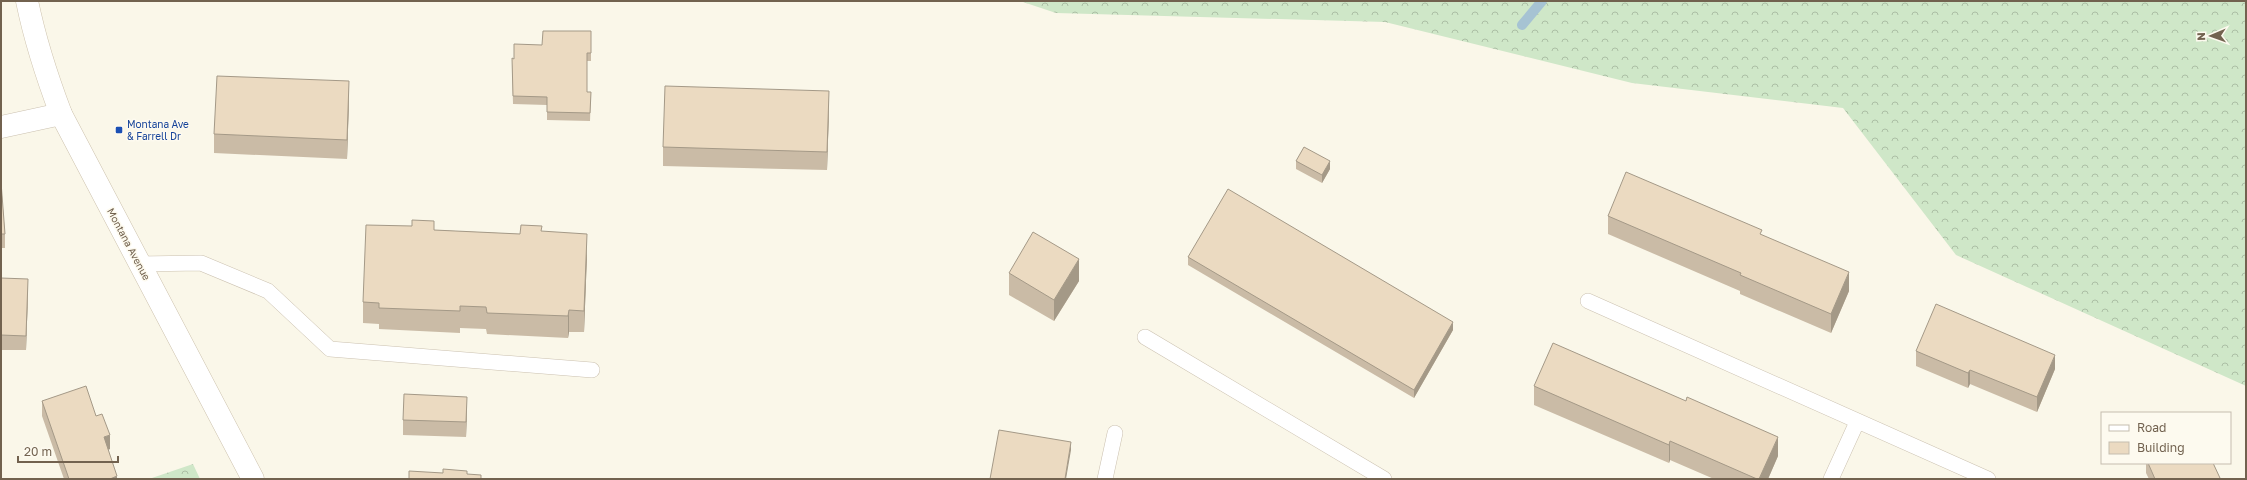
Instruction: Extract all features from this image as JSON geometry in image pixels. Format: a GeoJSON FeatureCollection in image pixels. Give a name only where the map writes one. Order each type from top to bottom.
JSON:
{"type":"FeatureCollection","features":[{"type":"Feature","properties":{"kind":"street","name":"Montana Avenue"},"geometry":{"type":"LineString","coordinates":[[27,1],[34,33],[61,114],[253,479]]}},
{"type":"Feature","properties":{"kind":"street"},"geometry":{"type":"LineString","coordinates":[[1,127],[61,114]]}},
{"type":"Feature","properties":{"kind":"lane"},"geometry":{"type":"LineString","coordinates":[[139,264],[201,263],[268,291],[330,349],[592,370]]}},
{"type":"Feature","properties":{"kind":"lane"},"geometry":{"type":"LineString","coordinates":[[1588,301],[1988,479]]}},
{"type":"Feature","properties":{"kind":"lane"},"geometry":{"type":"LineString","coordinates":[[1145,337],[1384,479]]}},
{"type":"Feature","properties":{"kind":"lane"},"geometry":{"type":"LineString","coordinates":[[1831,479],[1857,422]]}},
{"type":"Feature","properties":{"kind":"lane"},"geometry":{"type":"LineString","coordinates":[[1105,479],[1115,433]]}},
{"type":"Feature","properties":{"kind":"green space"},"geometry":{"type":"Polygon","coordinates":[[[1020,1],[2246,1],[2246,386],[1956,255],[1843,108],[1632,83],[1385,22],[1056,13],[1020,1]]]}},
{"type":"Feature","properties":{"kind":"green space"},"geometry":{"type":"Polygon","coordinates":[[[193,464],[200,479],[149,479],[193,464]]]}},
{"type":"Feature","properties":{"kind":"building"},"geometry":{"type":"Polygon","coordinates":[[[543,31],[591,31],[591,53],[587,53],[587,92],[591,92],[590,113],[547,112],[547,97],[513,96],[512,58],[514,59],[514,44],[542,45],[543,31]]]}},
{"type":"Feature","properties":{"kind":"building"},"geometry":{"type":"Polygon","coordinates":[[[217,76],[349,81],[347,140],[214,134],[217,76]]]}},
{"type":"Feature","properties":{"kind":"building"},"geometry":{"type":"Polygon","coordinates":[[[665,86],[829,91],[827,152],[663,147],[665,86]]]}},
{"type":"Feature","properties":{"kind":"building"},"geometry":{"type":"Polygon","coordinates":[[[1304,147],[1330,161],[1322,175],[1296,161],[1304,147]]]}},
{"type":"Feature","properties":{"kind":"building"},"geometry":{"type":"Polygon","coordinates":[[[1626,172],[1762,230],[1760,234],[1849,272],[1831,314],[1740,275],[1741,273],[1608,216],[1626,172]]]}},
{"type":"Feature","properties":{"kind":"building"},"geometry":{"type":"Polygon","coordinates":[[[1,182],[5,234],[1,234],[1,182]]]}},
{"type":"Feature","properties":{"kind":"building"},"geometry":{"type":"Polygon","coordinates":[[[1228,189],[1453,322],[1414,390],[1188,257],[1228,189]]]}},
{"type":"Feature","properties":{"kind":"building"},"geometry":{"type":"Polygon","coordinates":[[[412,220],[434,221],[434,230],[520,234],[521,225],[542,226],[541,231],[587,234],[584,311],[569,310],[568,316],[487,313],[486,307],[460,306],[460,311],[379,308],[379,303],[363,302],[366,225],[412,226],[412,220]]]}},
{"type":"Feature","properties":{"kind":"building"},"geometry":{"type":"Polygon","coordinates":[[[1033,232],[1079,259],[1054,300],[1009,273],[1033,232]]]}},
{"type":"Feature","properties":{"kind":"building"},"geometry":{"type":"Polygon","coordinates":[[[1,278],[28,279],[26,336],[1,335],[1,278]]]}},
{"type":"Feature","properties":{"kind":"building"},"geometry":{"type":"Polygon","coordinates":[[[1936,304],[2055,355],[2037,397],[1970,370],[1968,373],[1916,351],[1936,304]]]}},
{"type":"Feature","properties":{"kind":"building"},"geometry":{"type":"Polygon","coordinates":[[[1553,343],[1686,401],[1687,397],[1778,437],[1759,479],[1670,441],[1669,445],[1534,386],[1553,343]]]}},
{"type":"Feature","properties":{"kind":"building"},"geometry":{"type":"Polygon","coordinates":[[[86,386],[96,416],[102,414],[110,435],[104,437],[117,476],[110,479],[69,479],[42,401],[86,386]]]}},
{"type":"Feature","properties":{"kind":"building"},"geometry":{"type":"Polygon","coordinates":[[[404,394],[467,397],[466,422],[403,420],[404,394]]]}},
{"type":"Feature","properties":{"kind":"building"},"geometry":{"type":"Polygon","coordinates":[[[999,430],[1071,442],[1065,479],[990,479],[999,430]]]}},
{"type":"Feature","properties":{"kind":"building"},"geometry":{"type":"Polygon","coordinates":[[[2148,464],[2213,464],[2220,478],[2218,479],[2155,479],[2148,464]]]}},
{"type":"Feature","properties":{"kind":"building"},"geometry":{"type":"Polygon","coordinates":[[[443,469],[467,471],[467,474],[481,475],[481,479],[409,479],[409,471],[443,473],[443,469]]]}},
{"type":"Feature","properties":{"kind":"waterway"},"geometry":{"type":"LineString","coordinates":[[1522,25],[1542,1]]}},
{"type":"Feature","properties":{"kind":"place","name":"Montana Ave & Farrell Dr"},"geometry":{"type":"Point","coordinates":[119,130]}}]}
